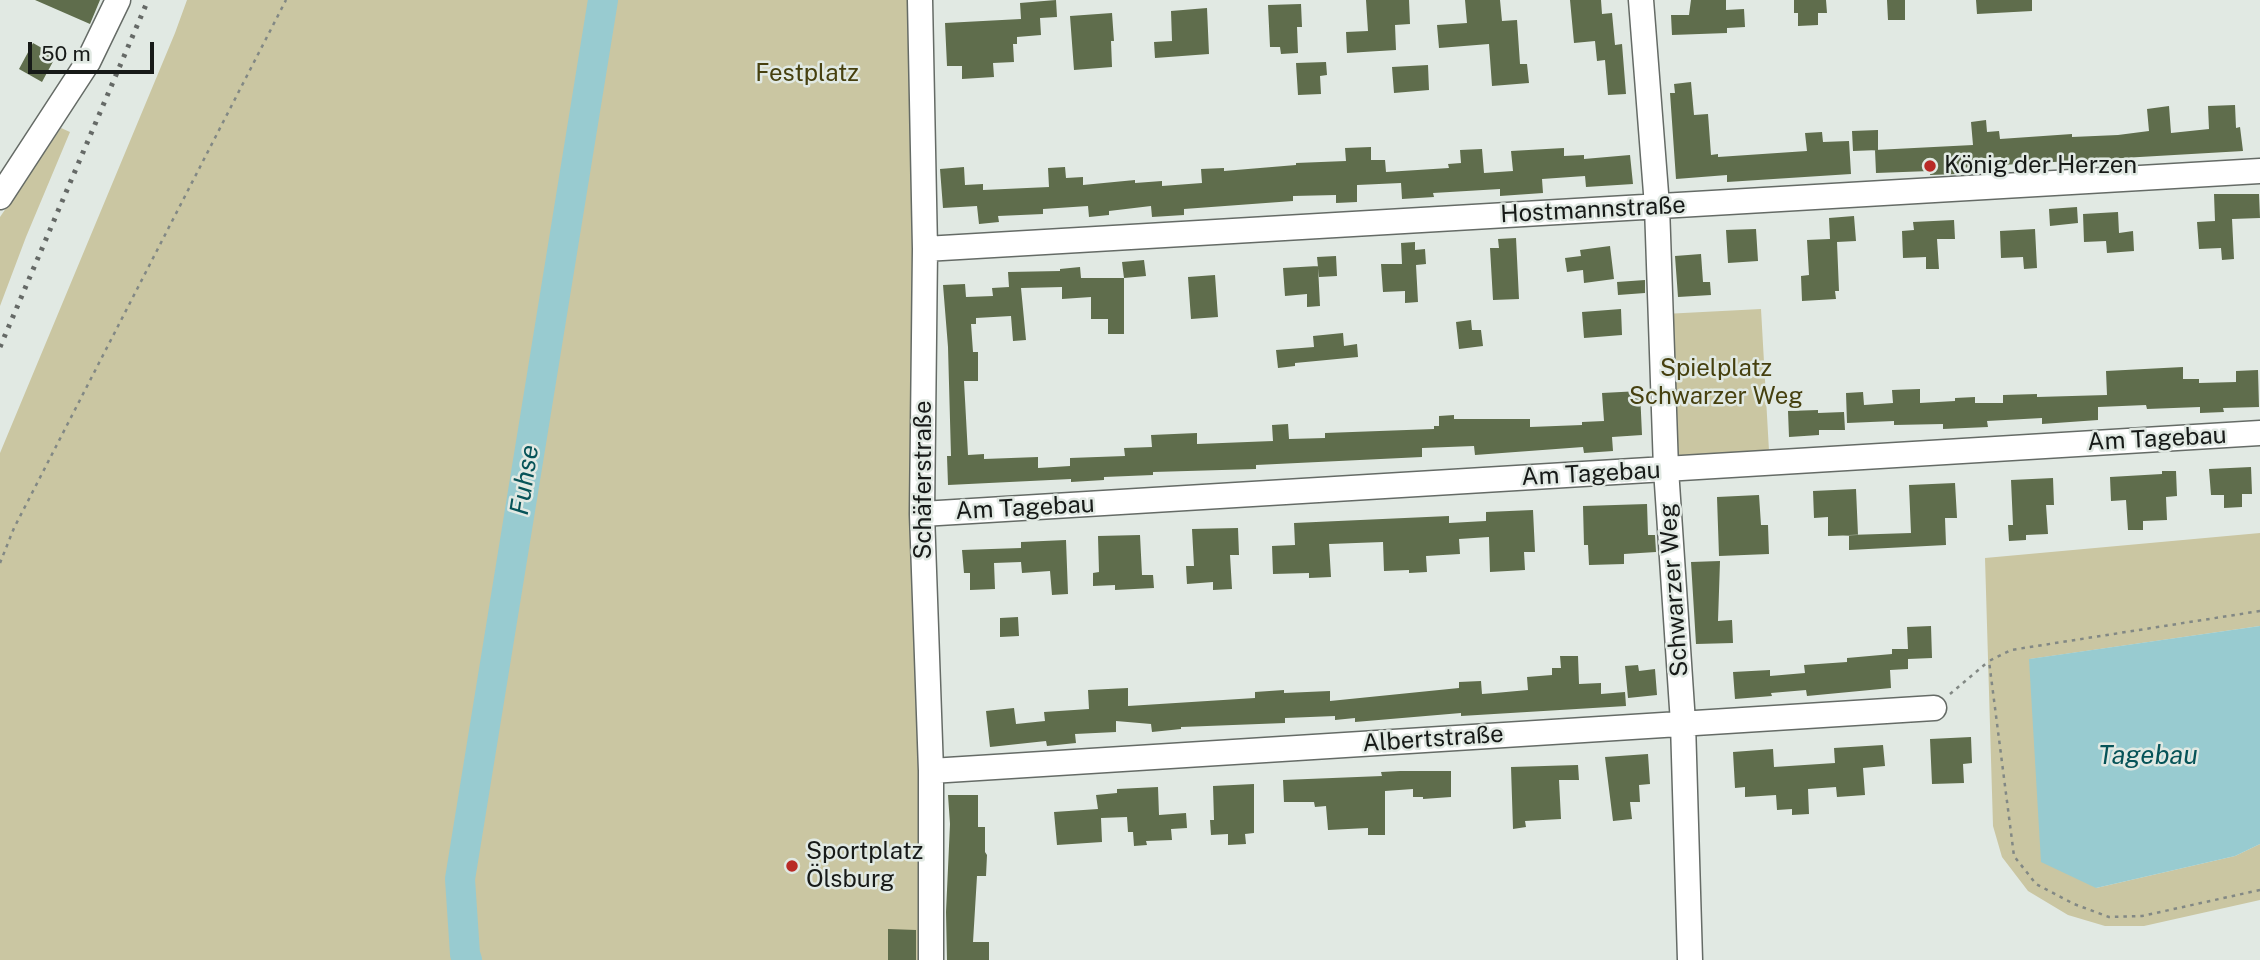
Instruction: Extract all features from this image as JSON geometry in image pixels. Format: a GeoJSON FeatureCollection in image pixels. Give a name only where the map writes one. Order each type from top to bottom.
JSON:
{"type":"FeatureCollection","features":[{"type":"Feature","properties":{"kind":"street"},"geometry":{"type":"LineString","coordinates":[[0,197],[88,62],[118,0]]}},
{"type":"Feature","properties":{"kind":"street","name":"Schäferstraße"},"geometry":{"type":"LineString","coordinates":[[920,0],[925,250],[922,514],[932,772],[931,960]]}},
{"type":"Feature","properties":{"kind":"street","name":"Schwarzer Weg"},"geometry":{"type":"LineString","coordinates":[[1641,0],[1657,206],[1666,469],[1684,723],[1690,960]]}},
{"type":"Feature","properties":{"kind":"street","name":"Hostmannstraße"},"geometry":{"type":"LineString","coordinates":[[925,250],[2260,171]]}},
{"type":"Feature","properties":{"kind":"street","name":"Am Tagebau"},"geometry":{"type":"LineString","coordinates":[[922,514],[2260,433]]}},
{"type":"Feature","properties":{"kind":"street","name":"Albertstraße"},"geometry":{"type":"LineString","coordinates":[[932,772],[1934,708]]}},
{"type":"Feature","properties":{"kind":"path"},"geometry":{"type":"LineString","coordinates":[[0,563],[20,515],[286,0]]}},
{"type":"Feature","properties":{"kind":"path"},"geometry":{"type":"LineString","coordinates":[[1934,708],[1989,661],[2011,650],[2260,611]]}},
{"type":"Feature","properties":{"kind":"path"},"geometry":{"type":"LineString","coordinates":[[1989,661],[2014,856],[2036,884],[2074,905],[2109,917],[2142,916],[2260,890]]}},
{"type":"Feature","properties":{"kind":"green space","name":"Festplatz"},"geometry":{"type":"Polygon","coordinates":[[[187,0],[915,0],[926,960],[0,960],[0,453],[187,0]]]}},
{"type":"Feature","properties":{"kind":"green space"},"geometry":{"type":"Polygon","coordinates":[[[61,128],[70,132],[0,306],[0,217],[61,128]]]}},
{"type":"Feature","properties":{"kind":"green space","name":"Spielplatz Schwarzer Weg"},"geometry":{"type":"Polygon","coordinates":[[[1761,309],[1769,451],[1672,456],[1664,314],[1761,309]]]}},
{"type":"Feature","properties":{"kind":"green space"},"geometry":{"type":"Polygon","coordinates":[[[2260,533],[2260,626],[2030,659],[2096,888],[2235,856],[2260,844],[2260,900],[2144,926],[2105,926],[2068,915],[2028,891],[2002,857],[1993,826],[1985,558],[2260,533]]]}},
{"type":"Feature","properties":{"kind":"water","name":"Tagebau"},"geometry":{"type":"Polygon","coordinates":[[[2260,626],[2260,844],[2235,856],[2096,888],[2041,862],[2029,659],[2260,626]]]}},
{"type":"Feature","properties":{"kind":"building"},"geometry":{"type":"Polygon","coordinates":[[[35,0],[100,0],[90,24],[35,0]]]}},
{"type":"Feature","properties":{"kind":"building"},"geometry":{"type":"Polygon","coordinates":[[[1056,0],[1057,17],[1040,18],[1041,35],[1017,37],[1017,44],[1013,44],[1014,62],[993,63],[994,77],[962,79],[962,66],[947,66],[945,23],[1021,19],[1020,3],[1056,0]]]}},
{"type":"Feature","properties":{"kind":"building"},"geometry":{"type":"Polygon","coordinates":[[[1366,0],[1409,0],[1410,24],[1395,25],[1396,50],[1347,53],[1346,32],[1368,31],[1366,0]]]}},
{"type":"Feature","properties":{"kind":"building"},"geometry":{"type":"Polygon","coordinates":[[[1465,0],[1500,0],[1502,21],[1517,20],[1520,64],[1527,64],[1529,83],[1492,86],[1489,44],[1439,48],[1437,25],[1467,23],[1465,0]]]}},
{"type":"Feature","properties":{"kind":"building"},"geometry":{"type":"Polygon","coordinates":[[[1570,0],[1601,0],[1602,14],[1612,13],[1615,45],[1622,44],[1626,94],[1608,95],[1605,60],[1597,61],[1595,41],[1574,43],[1570,0]]]}},
{"type":"Feature","properties":{"kind":"building"},"geometry":{"type":"Polygon","coordinates":[[[1691,0],[1726,0],[1726,10],[1744,9],[1745,27],[1727,28],[1727,33],[1672,35],[1671,15],[1689,15],[1691,0]]]}},
{"type":"Feature","properties":{"kind":"building"},"geometry":{"type":"Polygon","coordinates":[[[1794,0],[1826,0],[1827,13],[1818,13],[1818,25],[1798,26],[1794,0]]]}},
{"type":"Feature","properties":{"kind":"building"},"geometry":{"type":"Polygon","coordinates":[[[1887,0],[1905,0],[1905,20],[1888,20],[1887,0]]]}},
{"type":"Feature","properties":{"kind":"building"},"geometry":{"type":"Polygon","coordinates":[[[1976,0],[2032,0],[2032,11],[1977,14],[1976,0]]]}},
{"type":"Feature","properties":{"kind":"building"},"geometry":{"type":"Polygon","coordinates":[[[1301,4],[1302,27],[1297,27],[1298,53],[1281,54],[1280,47],[1270,47],[1268,5],[1301,4]]]}},
{"type":"Feature","properties":{"kind":"building"},"geometry":{"type":"Polygon","coordinates":[[[1207,8],[1209,54],[1155,58],[1154,42],[1172,41],[1171,11],[1207,8]]]}},
{"type":"Feature","properties":{"kind":"building"},"geometry":{"type":"Polygon","coordinates":[[[1112,13],[1112,67],[1074,70],[1070,16],[1112,13]]]}},
{"type":"Feature","properties":{"kind":"building"},"geometry":{"type":"Polygon","coordinates":[[[33,43],[56,56],[42,82],[19,69],[33,43]]]}},
{"type":"Feature","properties":{"kind":"building"},"geometry":{"type":"Polygon","coordinates":[[[1326,62],[1327,75],[1320,76],[1321,94],[1298,95],[1296,63],[1326,62]]]}},
{"type":"Feature","properties":{"kind":"building"},"geometry":{"type":"Polygon","coordinates":[[[1428,65],[1429,90],[1394,93],[1392,67],[1428,65]]]}},
{"type":"Feature","properties":{"kind":"building"},"geometry":{"type":"Polygon","coordinates":[[[1691,82],[1694,115],[1708,114],[1711,155],[1718,154],[1718,157],[1807,151],[1805,133],[1822,132],[1823,142],[1849,141],[1851,174],[1727,182],[1727,175],[1676,179],[1670,93],[1675,93],[1674,84],[1691,82]]]}},
{"type":"Feature","properties":{"kind":"building"},"geometry":{"type":"Polygon","coordinates":[[[2235,105],[2236,128],[2240,127],[2243,151],[2002,165],[2001,157],[1975,159],[1975,167],[1957,168],[1957,174],[1930,175],[1930,171],[1876,173],[1875,150],[1973,145],[1971,122],[1986,120],[1987,132],[1999,131],[2000,139],[2072,134],[2072,137],[2118,135],[2149,131],[2147,109],[2169,106],[2171,133],[2209,129],[2208,106],[2235,105]]]}},
{"type":"Feature","properties":{"kind":"building"},"geometry":{"type":"Polygon","coordinates":[[[1878,130],[1878,150],[1853,151],[1852,131],[1878,130]]]}},
{"type":"Feature","properties":{"kind":"building"},"geometry":{"type":"Polygon","coordinates":[[[1371,147],[1371,160],[1385,160],[1386,172],[1449,168],[1448,164],[1461,163],[1460,150],[1482,149],[1484,173],[1513,171],[1511,151],[1564,148],[1564,156],[1584,155],[1584,159],[1630,155],[1633,184],[1586,187],[1585,176],[1542,179],[1543,193],[1500,196],[1500,189],[1433,193],[1434,197],[1402,199],[1401,183],[1357,185],[1357,202],[1336,203],[1336,195],[1293,196],[1293,201],[1184,209],[1184,215],[1152,217],[1151,206],[1109,211],[1109,215],[1089,217],[1088,206],[1043,209],[1043,214],[998,216],[999,222],[979,224],[977,206],[943,208],[940,169],[964,167],[965,185],[983,184],[983,190],[1049,187],[1048,168],[1065,167],[1066,178],[1083,177],[1083,185],[1135,180],[1135,183],[1162,181],[1162,186],[1202,183],[1201,169],[1224,168],[1224,171],[1346,161],[1345,148],[1371,147]]]}},
{"type":"Feature","properties":{"kind":"building"},"geometry":{"type":"Polygon","coordinates":[[[2214,194],[2259,194],[2260,218],[2232,219],[2234,259],[2222,260],[2221,248],[2199,249],[2197,222],[2215,221],[2214,194]]]}},
{"type":"Feature","properties":{"kind":"building"},"geometry":{"type":"Polygon","coordinates":[[[2077,207],[2078,223],[2050,226],[2049,209],[2077,207]]]}},
{"type":"Feature","properties":{"kind":"building"},"geometry":{"type":"Polygon","coordinates":[[[2118,212],[2119,233],[2133,231],[2134,251],[2107,253],[2106,241],[2084,242],[2083,214],[2118,212]]]}},
{"type":"Feature","properties":{"kind":"building"},"geometry":{"type":"Polygon","coordinates":[[[1854,216],[1856,241],[1837,242],[1839,291],[1835,291],[1836,299],[1802,301],[1801,276],[1809,275],[1807,240],[1830,239],[1829,218],[1854,216]]]}},
{"type":"Feature","properties":{"kind":"building"},"geometry":{"type":"Polygon","coordinates":[[[1954,220],[1955,239],[1937,239],[1939,269],[1926,269],[1926,257],[1903,258],[1902,231],[1914,230],[1913,222],[1954,220]]]}},
{"type":"Feature","properties":{"kind":"building"},"geometry":{"type":"Polygon","coordinates":[[[1756,229],[1758,261],[1728,263],[1726,230],[1756,229]]]}},
{"type":"Feature","properties":{"kind":"building"},"geometry":{"type":"Polygon","coordinates":[[[2035,229],[2037,268],[2024,269],[2023,257],[2001,258],[2000,231],[2035,229]]]}},
{"type":"Feature","properties":{"kind":"building"},"geometry":{"type":"Polygon","coordinates":[[[1516,238],[1519,299],[1493,300],[1490,248],[1499,248],[1498,239],[1516,238]]]}},
{"type":"Feature","properties":{"kind":"building"},"geometry":{"type":"Polygon","coordinates":[[[1415,242],[1415,250],[1425,249],[1426,264],[1416,265],[1418,302],[1405,303],[1405,291],[1383,292],[1381,264],[1402,264],[1401,243],[1415,242]]]}},
{"type":"Feature","properties":{"kind":"building"},"geometry":{"type":"Polygon","coordinates":[[[1610,246],[1614,279],[1584,283],[1583,270],[1567,272],[1565,258],[1581,256],[1580,250],[1610,246]]]}},
{"type":"Feature","properties":{"kind":"building"},"geometry":{"type":"Polygon","coordinates":[[[1701,254],[1703,282],[1710,282],[1711,295],[1678,297],[1675,256],[1701,254]]]}},
{"type":"Feature","properties":{"kind":"building"},"geometry":{"type":"Polygon","coordinates":[[[1336,256],[1337,276],[1319,277],[1317,257],[1336,256]]]}},
{"type":"Feature","properties":{"kind":"building"},"geometry":{"type":"Polygon","coordinates":[[[1144,260],[1146,276],[1124,278],[1122,262],[1144,260]]]}},
{"type":"Feature","properties":{"kind":"building"},"geometry":{"type":"Polygon","coordinates":[[[1318,266],[1320,306],[1307,307],[1307,294],[1285,296],[1283,268],[1318,266]]]}},
{"type":"Feature","properties":{"kind":"building"},"geometry":{"type":"Polygon","coordinates":[[[1080,267],[1081,278],[1124,278],[1124,334],[1108,334],[1108,319],[1091,319],[1091,297],[1062,299],[1062,287],[1021,288],[1026,340],[1013,341],[1011,316],[976,318],[976,324],[971,324],[973,352],[978,352],[978,381],[964,381],[968,455],[984,454],[984,459],[1038,457],[1038,468],[1070,466],[1070,458],[1125,456],[1124,448],[1152,447],[1151,435],[1197,433],[1197,444],[1273,441],[1272,425],[1288,424],[1289,439],[1325,438],[1325,433],[1434,429],[1434,426],[1439,426],[1439,416],[1454,415],[1454,419],[1530,419],[1530,427],[1582,425],[1582,422],[1604,421],[1602,393],[1640,391],[1642,435],[1612,437],[1613,451],[1584,453],[1583,447],[1475,455],[1474,446],[1422,448],[1422,457],[1256,465],[1256,469],[1153,472],[1153,475],[1104,477],[1104,480],[1071,482],[1071,479],[948,485],[947,456],[951,456],[943,285],[965,284],[966,297],[993,296],[992,288],[1009,287],[1008,272],[1060,271],[1080,267]]]}},
{"type":"Feature","properties":{"kind":"building"},"geometry":{"type":"Polygon","coordinates":[[[1215,275],[1218,317],[1191,319],[1188,277],[1215,275]]]}},
{"type":"Feature","properties":{"kind":"building"},"geometry":{"type":"Polygon","coordinates":[[[1645,280],[1645,293],[1618,295],[1617,282],[1645,280]]]}},
{"type":"Feature","properties":{"kind":"building"},"geometry":{"type":"Polygon","coordinates":[[[1621,309],[1622,335],[1584,338],[1582,312],[1621,309]]]}},
{"type":"Feature","properties":{"kind":"building"},"geometry":{"type":"Polygon","coordinates":[[[1471,320],[1472,330],[1481,330],[1483,346],[1459,349],[1456,322],[1471,320]]]}},
{"type":"Feature","properties":{"kind":"building"},"geometry":{"type":"Polygon","coordinates":[[[1343,333],[1344,346],[1357,344],[1358,357],[1295,363],[1295,366],[1278,368],[1276,350],[1314,347],[1313,336],[1343,333]]]}},
{"type":"Feature","properties":{"kind":"building"},"geometry":{"type":"Polygon","coordinates":[[[2183,367],[2183,379],[2199,379],[2199,383],[2236,382],[2236,371],[2258,370],[2259,407],[2223,408],[2224,412],[2200,413],[2200,407],[2098,407],[2098,420],[2042,424],[2042,418],[1987,421],[1988,427],[1943,429],[1943,424],[1894,425],[1894,421],[1847,423],[1846,393],[1863,392],[1864,405],[1893,403],[1892,390],[1920,389],[1920,403],[1975,397],[1975,403],[2003,403],[2003,395],[2107,395],[2106,371],[2183,367]]]}},
{"type":"Feature","properties":{"kind":"building"},"geometry":{"type":"Polygon","coordinates":[[[1818,410],[1818,413],[1844,412],[1845,430],[1819,430],[1819,435],[1789,437],[1788,411],[1818,410]]]}},
{"type":"Feature","properties":{"kind":"building"},"geometry":{"type":"Polygon","coordinates":[[[2251,467],[2252,494],[2242,494],[2242,507],[2224,508],[2224,495],[2211,495],[2209,469],[2251,467]]]}},
{"type":"Feature","properties":{"kind":"building"},"geometry":{"type":"Polygon","coordinates":[[[2162,471],[2176,471],[2177,496],[2166,497],[2167,520],[2143,521],[2143,530],[2128,530],[2126,500],[2111,501],[2110,477],[2162,474],[2162,471]]]}},
{"type":"Feature","properties":{"kind":"building"},"geometry":{"type":"Polygon","coordinates":[[[2053,478],[2054,505],[2046,505],[2048,534],[2026,535],[2026,540],[2009,541],[2008,525],[2013,525],[2011,480],[2053,478]]]}},
{"type":"Feature","properties":{"kind":"building"},"geometry":{"type":"Polygon","coordinates":[[[1955,483],[1957,518],[1945,518],[1946,545],[1849,550],[1849,535],[1911,533],[1909,485],[1955,483]]]}},
{"type":"Feature","properties":{"kind":"building"},"geometry":{"type":"Polygon","coordinates":[[[1856,489],[1858,535],[1828,536],[1828,517],[1814,518],[1813,491],[1856,489]]]}},
{"type":"Feature","properties":{"kind":"building"},"geometry":{"type":"Polygon","coordinates":[[[1759,495],[1761,525],[1768,525],[1769,554],[1719,556],[1717,497],[1759,495]]]}},
{"type":"Feature","properties":{"kind":"building"},"geometry":{"type":"Polygon","coordinates":[[[1647,504],[1648,535],[1655,535],[1656,552],[1624,554],[1624,564],[1589,565],[1588,545],[1584,545],[1583,506],[1647,504]]]}},
{"type":"Feature","properties":{"kind":"building"},"geometry":{"type":"Polygon","coordinates":[[[1533,510],[1535,552],[1524,552],[1525,570],[1490,572],[1489,537],[1459,539],[1460,554],[1426,556],[1427,572],[1384,571],[1383,542],[1329,544],[1331,577],[1309,578],[1309,573],[1273,574],[1272,546],[1295,545],[1294,523],[1449,516],[1449,523],[1486,521],[1486,512],[1533,510]]]}},
{"type":"Feature","properties":{"kind":"building"},"geometry":{"type":"Polygon","coordinates":[[[1238,528],[1239,555],[1230,555],[1232,589],[1213,590],[1213,582],[1187,584],[1186,566],[1194,566],[1192,529],[1238,528]]]}},
{"type":"Feature","properties":{"kind":"building"},"geometry":{"type":"Polygon","coordinates":[[[1140,535],[1142,575],[1153,575],[1154,588],[1115,590],[1115,585],[1093,586],[1093,573],[1099,572],[1098,536],[1140,535]]]}},
{"type":"Feature","properties":{"kind":"building"},"geometry":{"type":"Polygon","coordinates":[[[1066,540],[1068,594],[1052,595],[1050,571],[1022,573],[1021,562],[994,563],[995,589],[970,590],[970,573],[964,573],[962,550],[1021,548],[1021,542],[1066,540]]]}},
{"type":"Feature","properties":{"kind":"building"},"geometry":{"type":"Polygon","coordinates":[[[1720,561],[1718,621],[1732,620],[1733,643],[1696,644],[1691,562],[1720,561]]]}},
{"type":"Feature","properties":{"kind":"building"},"geometry":{"type":"Polygon","coordinates":[[[1018,617],[1019,636],[1000,637],[1000,618],[1018,617]]]}},
{"type":"Feature","properties":{"kind":"building"},"geometry":{"type":"Polygon","coordinates":[[[1931,626],[1932,658],[1908,659],[1908,669],[1890,670],[1891,688],[1807,696],[1806,690],[1735,699],[1733,672],[1770,670],[1770,676],[1805,673],[1804,665],[1847,662],[1847,658],[1892,654],[1892,649],[1908,649],[1907,627],[1931,626]]]}},
{"type":"Feature","properties":{"kind":"building"},"geometry":{"type":"Polygon","coordinates":[[[1560,656],[1578,656],[1579,684],[1601,683],[1601,694],[1625,692],[1626,706],[1461,716],[1461,713],[1355,722],[1355,718],[1335,720],[1335,716],[1285,718],[1285,723],[1181,727],[1152,732],[1151,724],[1116,721],[1116,732],[1075,734],[1076,743],[1047,746],[1046,741],[990,747],[986,711],[1014,708],[1016,724],[1045,721],[1044,712],[1089,709],[1088,690],[1128,688],[1128,706],[1255,698],[1255,692],[1284,690],[1284,693],[1330,691],[1330,701],[1459,688],[1459,682],[1481,681],[1482,694],[1528,690],[1527,677],[1552,675],[1552,668],[1561,668],[1560,656]]]}},
{"type":"Feature","properties":{"kind":"building"},"geometry":{"type":"Polygon","coordinates":[[[1638,665],[1639,671],[1655,669],[1657,695],[1628,698],[1625,666],[1638,665]]]}},
{"type":"Feature","properties":{"kind":"building"},"geometry":{"type":"Polygon","coordinates":[[[1971,737],[1972,763],[1963,764],[1964,783],[1932,784],[1930,739],[1971,737]]]}},
{"type":"Feature","properties":{"kind":"building"},"geometry":{"type":"Polygon","coordinates":[[[1883,745],[1885,766],[1863,768],[1865,795],[1837,797],[1836,787],[1808,789],[1809,814],[1792,815],[1792,809],[1777,810],[1776,795],[1745,797],[1745,787],[1735,788],[1733,752],[1773,749],[1774,767],[1835,763],[1834,748],[1883,745]]]}},
{"type":"Feature","properties":{"kind":"building"},"geometry":{"type":"Polygon","coordinates":[[[1648,754],[1650,784],[1639,785],[1640,802],[1630,802],[1632,819],[1613,821],[1605,757],[1648,754]]]}},
{"type":"Feature","properties":{"kind":"building"},"geometry":{"type":"Polygon","coordinates":[[[1578,765],[1579,780],[1559,780],[1561,819],[1525,821],[1526,827],[1513,829],[1511,767],[1578,765]]]}},
{"type":"Feature","properties":{"kind":"building"},"geometry":{"type":"Polygon","coordinates":[[[1451,771],[1451,797],[1413,797],[1413,789],[1385,791],[1385,835],[1368,835],[1368,828],[1328,830],[1326,806],[1315,807],[1314,802],[1284,802],[1283,780],[1382,776],[1381,772],[1451,771]]]}},
{"type":"Feature","properties":{"kind":"building"},"geometry":{"type":"Polygon","coordinates":[[[1254,784],[1254,833],[1245,834],[1246,844],[1228,845],[1228,834],[1211,835],[1210,820],[1214,820],[1213,786],[1254,784]]]}},
{"type":"Feature","properties":{"kind":"building"},"geometry":{"type":"Polygon","coordinates":[[[1158,787],[1159,815],[1186,813],[1187,828],[1171,829],[1172,840],[1146,841],[1147,845],[1134,846],[1133,832],[1128,832],[1127,817],[1101,818],[1102,842],[1057,845],[1054,812],[1098,809],[1096,795],[1117,793],[1117,789],[1158,787]]]}},
{"type":"Feature","properties":{"kind":"building"},"geometry":{"type":"Polygon","coordinates":[[[948,795],[978,795],[978,827],[985,827],[987,855],[986,876],[977,876],[973,942],[989,942],[989,960],[947,960],[950,824],[948,795]]]}},
{"type":"Feature","properties":{"kind":"building"},"geometry":{"type":"Polygon","coordinates":[[[888,929],[916,930],[916,960],[888,960],[888,929]]]}},
{"type":"Feature","properties":{"kind":"waterway","name":"Fuhse"},"geometry":{"type":"LineString","coordinates":[[467,960],[460,879],[603,0]]}},
{"type":"Feature","properties":{"kind":"railway"},"geometry":{"type":"LineString","coordinates":[[0,347],[148,0]]}},
{"type":"Feature","properties":{"kind":"place","name":"König der Herzen"},"geometry":{"type":"Point","coordinates":[1930,166]}},
{"type":"Feature","properties":{"kind":"place","name":"Sportplatz Ölsburg"},"geometry":{"type":"Point","coordinates":[792,866]}}]}
